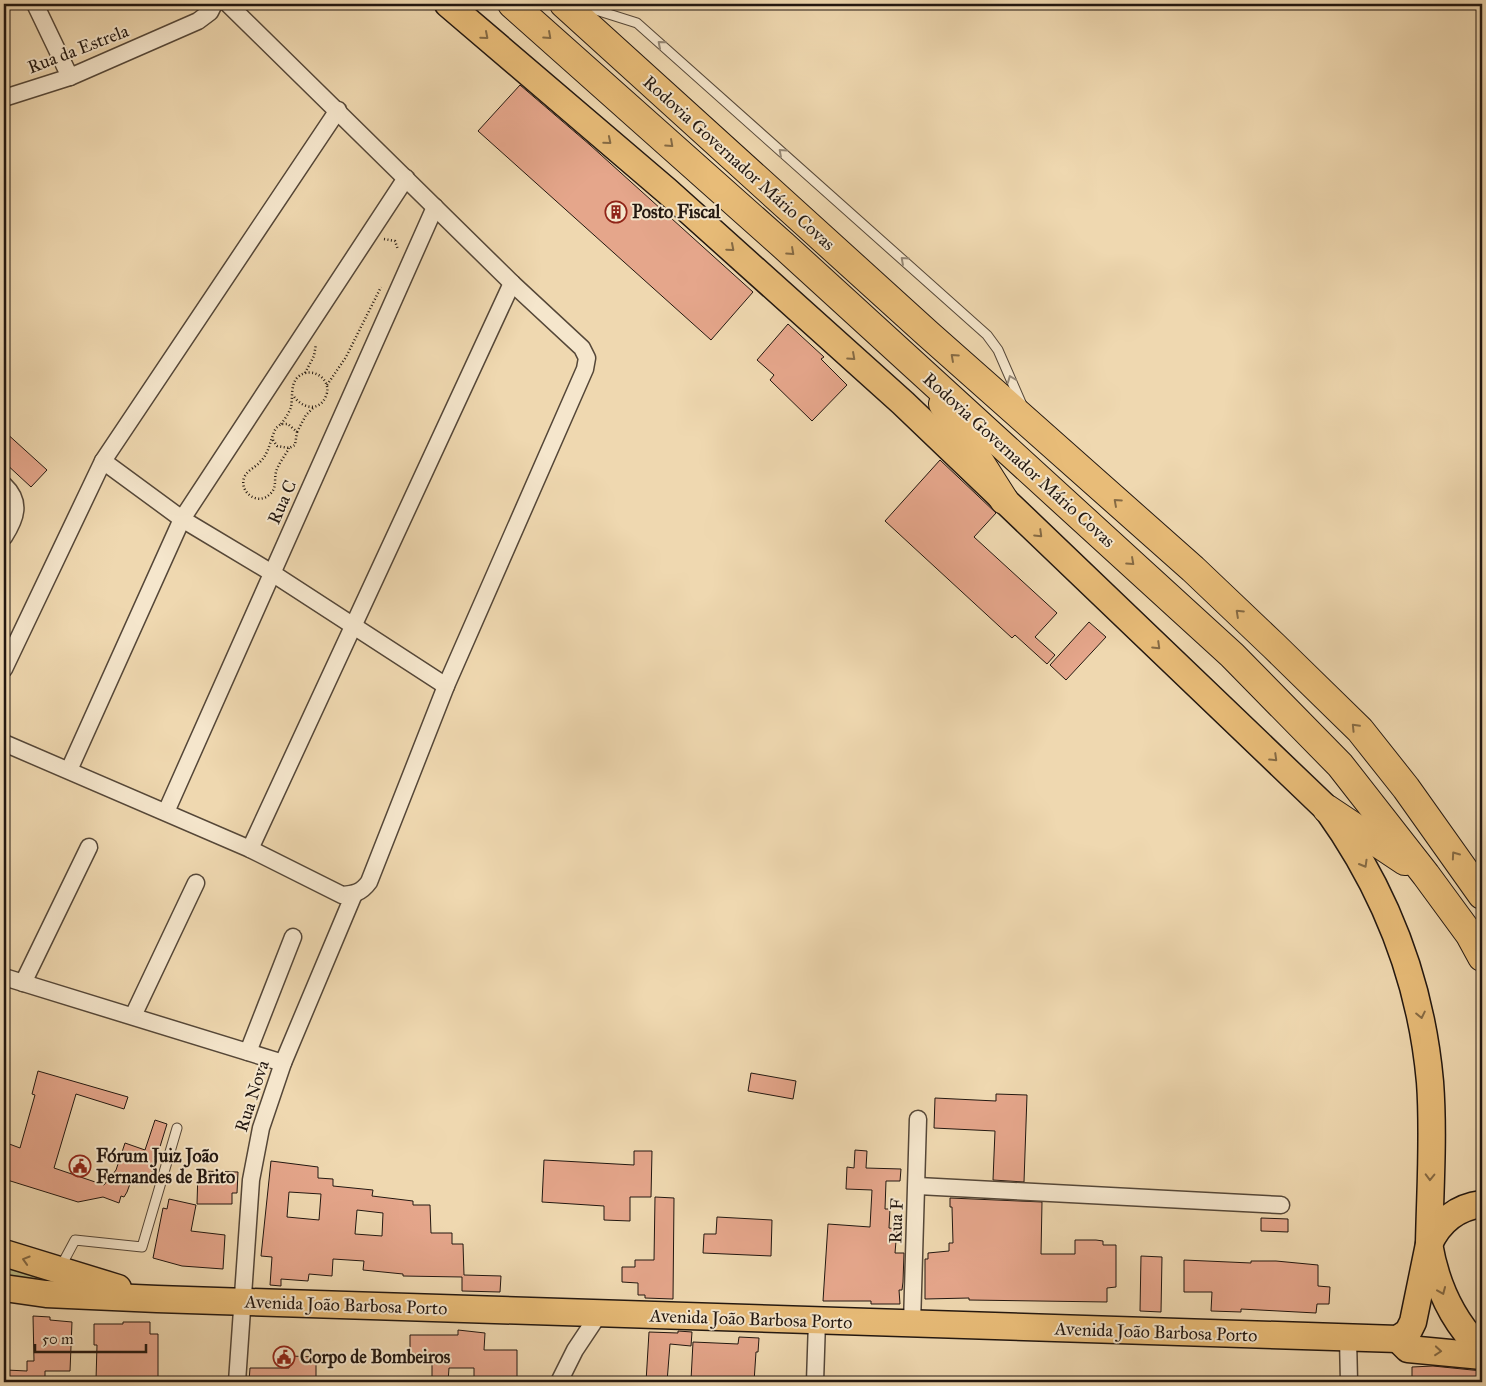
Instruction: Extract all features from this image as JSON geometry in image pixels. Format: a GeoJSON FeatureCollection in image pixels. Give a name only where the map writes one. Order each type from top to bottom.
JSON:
{"type":"FeatureCollection","features":[{"type":"Feature","properties":{"kind":"highway","name":"Rodovia Governador Mário Covas"},"geometry":{"type":"LineString","coordinates":[[512,4],[735,202],[1232,655],[1340,765],[1426,875],[1470,935],[1482,957]]}},
{"type":"Feature","properties":{"kind":"highway","name":"Rodovia Governador Mário Covas"},"geometry":{"type":"LineString","coordinates":[[564,4],[1029,424],[1193,569],[1360,730],[1406,788],[1482,895]]}},
{"type":"Feature","properties":{"kind":"highway"},"geometry":{"type":"LineString","coordinates":[[923,373],[1004,500]]}},
{"type":"Feature","properties":{"kind":"highway"},"geometry":{"type":"LineString","coordinates":[[1327,809],[1426,875]]}},
{"type":"Feature","properties":{"kind":"main road"},"geometry":{"type":"LineString","coordinates":[[448,4],[792,302],[903,403],[1327,809],[1360,858],[1380,895],[1394,926],[1415,988],[1422,1019],[1430,1084],[1429,1244],[1432,1263],[1445,1298],[1464,1330],[1482,1350]]}},
{"type":"Feature","properties":{"kind":"main road"},"geometry":{"type":"LineString","coordinates":[[1482,1204],[1466,1207],[1448,1218],[1434,1234],[1429,1244],[1413,1322],[1408,1332],[1398,1339],[1408,1349],[1482,1356]]}},
{"type":"Feature","properties":{"kind":"main road","name":"Avenida João Barbosa Porto"},"geometry":{"type":"LineString","coordinates":[[4,1253],[157,1299]]}},
{"type":"Feature","properties":{"kind":"main road","name":"Avenida João Barbosa Porto"},"geometry":{"type":"LineString","coordinates":[[4,1288],[46,1294],[157,1299],[1398,1339]]}},
{"type":"Feature","properties":{"kind":"street"},"geometry":{"type":"LineString","coordinates":[[35,4],[70,77]]}},
{"type":"Feature","properties":{"kind":"street","name":"Rua da Estrela"},"geometry":{"type":"LineString","coordinates":[[4,98],[70,77],[198,21],[210,12],[214,4]]}},
{"type":"Feature","properties":{"kind":"street"},"geometry":{"type":"LineString","coordinates":[[4,743],[250,849],[342,895],[354,894],[363,890],[369,882],[446,686],[585,368],[587,358],[582,348],[512,283],[228,4]]}},
{"type":"Feature","properties":{"kind":"street"},"geometry":{"type":"LineString","coordinates":[[4,669],[103,461],[338,110]]}},
{"type":"Feature","properties":{"kind":"street"},"geometry":{"type":"LineString","coordinates":[[69,770],[182,519],[406,178]]}},
{"type":"Feature","properties":{"kind":"street","name":"Rua C"},"geometry":{"type":"LineString","coordinates":[[166,812],[435,207]]}},
{"type":"Feature","properties":{"kind":"street"},"geometry":{"type":"LineString","coordinates":[[250,849],[512,283]]}},
{"type":"Feature","properties":{"kind":"street"},"geometry":{"type":"LineString","coordinates":[[103,461],[182,519],[272,573],[446,686]]}},
{"type":"Feature","properties":{"kind":"street"},"geometry":{"type":"LineString","coordinates":[[4,485],[14,496],[16,503],[15,516],[4,537]]}},
{"type":"Feature","properties":{"kind":"street"},"geometry":{"type":"LineString","coordinates":[[23,983],[89,848]]}},
{"type":"Feature","properties":{"kind":"street"},"geometry":{"type":"LineString","coordinates":[[133,1016],[196,883]]}},
{"type":"Feature","properties":{"kind":"street","name":"Rua Nova"},"geometry":{"type":"LineString","coordinates":[[237,1382],[251,1180],[261,1128],[284,1063],[354,894]]}},
{"type":"Feature","properties":{"kind":"street"},"geometry":{"type":"LineString","coordinates":[[248,1052],[293,937]]}},
{"type":"Feature","properties":{"kind":"street"},"geometry":{"type":"LineString","coordinates":[[4,977],[284,1063]]}},
{"type":"Feature","properties":{"kind":"street","name":"Rua F"},"geometry":{"type":"LineString","coordinates":[[912,1324],[918,1186],[918,1119]]}},
{"type":"Feature","properties":{"kind":"street"},"geometry":{"type":"LineString","coordinates":[[918,1186],[1281,1204]]}},
{"type":"Feature","properties":{"kind":"street"},"geometry":{"type":"LineString","coordinates":[[559,1382],[575,1350],[599,1314]]}},
{"type":"Feature","properties":{"kind":"street"},"geometry":{"type":"LineString","coordinates":[[816,1382],[817,1321]]}},
{"type":"Feature","properties":{"kind":"street"},"geometry":{"type":"LineString","coordinates":[[1349,1338],[1349,1382]]}},
{"type":"Feature","properties":{"kind":"lane"},"geometry":{"type":"LineString","coordinates":[[577,4],[637,23],[987,335],[998,350],[1008,370],[1029,424]]}},
{"type":"Feature","properties":{"kind":"lane"},"geometry":{"type":"LineString","coordinates":[[59,1270],[75,1240],[142,1247],[177,1128]]}},
{"type":"Feature","properties":{"kind":"path"},"geometry":{"type":"LineString","coordinates":[[394,258],[398,250]]}},
{"type":"Feature","properties":{"kind":"path"},"geometry":{"type":"LineString","coordinates":[[273,440],[262,460],[247,472],[243,479],[244,488],[248,495],[256,499],[264,498],[271,494],[275,486],[276,472],[289,448],[295,445],[297,432],[306,415],[323,402],[327,394],[327,384],[346,357],[383,283]]}},
{"type":"Feature","properties":{"kind":"path"},"geometry":{"type":"LineString","coordinates":[[289,448],[276,446],[273,434],[290,408],[293,386],[297,378],[305,373],[314,373],[322,377],[327,384]]}},
{"type":"Feature","properties":{"kind":"path"},"geometry":{"type":"LineString","coordinates":[[293,395],[298,403],[306,407],[315,407]]}},
{"type":"Feature","properties":{"kind":"path"},"geometry":{"type":"LineString","coordinates":[[281,424],[294,427],[297,432]]}},
{"type":"Feature","properties":{"kind":"green space"},"geometry":{"type":"Polygon","coordinates":[[[4,1262],[114,1293],[4,1277],[4,1262]]]}},
{"type":"Feature","properties":{"kind":"building","name":"Posto Fiscal"},"geometry":{"type":"Polygon","coordinates":[[[520,85],[590,145],[753,292],[711,340],[478,131],[520,85]]]}},
{"type":"Feature","properties":{"kind":"building"},"geometry":{"type":"Polygon","coordinates":[[[788,324],[824,357],[821,359],[847,385],[812,421],[770,380],[774,375],[757,360],[788,324]]]}},
{"type":"Feature","properties":{"kind":"building"},"geometry":{"type":"Polygon","coordinates":[[[4,431],[47,470],[31,487],[4,462],[4,431]]]}},
{"type":"Feature","properties":{"kind":"building"},"geometry":{"type":"Polygon","coordinates":[[[940,460],[996,513],[974,537],[1057,613],[1035,637],[1055,655],[1047,664],[1015,635],[1012,638],[885,521],[940,460]]]}},
{"type":"Feature","properties":{"kind":"building"},"geometry":{"type":"Polygon","coordinates":[[[1089,622],[1106,637],[1066,680],[1050,665],[1089,622]]]}},
{"type":"Feature","properties":{"kind":"building"},"geometry":{"type":"Polygon","coordinates":[[[38,1071],[128,1097],[124,1109],[76,1094],[54,1168],[104,1185],[116,1170],[125,1143],[145,1150],[155,1120],[167,1124],[150,1179],[134,1173],[127,1192],[124,1197],[121,1196],[119,1203],[103,1197],[78,1202],[4,1179],[4,1142],[20,1148],[35,1095],[32,1094],[38,1071]]]}},
{"type":"Feature","properties":{"kind":"building"},"geometry":{"type":"Polygon","coordinates":[[[751,1073],[796,1081],[793,1099],[748,1091],[751,1073]]]}},
{"type":"Feature","properties":{"kind":"building"},"geometry":{"type":"Polygon","coordinates":[[[996,1094],[1027,1095],[1024,1182],[993,1180],[995,1131],[934,1128],[935,1098],[996,1101],[996,1094]]]}},
{"type":"Feature","properties":{"kind":"building"},"geometry":{"type":"Polygon","coordinates":[[[855,1150],[867,1151],[866,1168],[901,1169],[900,1181],[886,1181],[885,1209],[890,1209],[889,1228],[897,1229],[895,1253],[904,1253],[902,1290],[899,1290],[900,1304],[871,1304],[871,1301],[823,1301],[828,1224],[870,1227],[872,1190],[846,1189],[847,1167],[854,1168],[855,1150]]]}},
{"type":"Feature","properties":{"kind":"building"},"geometry":{"type":"Polygon","coordinates":[[[634,1151],[652,1151],[651,1197],[630,1197],[630,1221],[604,1220],[604,1206],[542,1202],[544,1160],[634,1165],[634,1151]]]}},
{"type":"Feature","properties":{"kind":"building"},"geometry":{"type":"Polygon","coordinates":[[[271,1161],[318,1167],[318,1178],[333,1179],[333,1186],[373,1190],[372,1196],[413,1201],[413,1205],[430,1205],[431,1233],[452,1233],[452,1244],[463,1244],[464,1275],[501,1276],[500,1292],[462,1291],[462,1277],[403,1276],[403,1274],[363,1270],[364,1261],[333,1259],[332,1276],[309,1274],[308,1281],[281,1279],[281,1286],[270,1285],[272,1257],[261,1256],[271,1161]],[[289,1192],[287,1217],[319,1220],[321,1194],[289,1192]],[[357,1210],[355,1234],[382,1236],[383,1213],[357,1210]]]}},
{"type":"Feature","properties":{"kind":"building"},"geometry":{"type":"Polygon","coordinates":[[[198,1171],[238,1172],[237,1193],[232,1193],[232,1204],[197,1204],[198,1171]]]}},
{"type":"Feature","properties":{"kind":"building"},"geometry":{"type":"Polygon","coordinates":[[[655,1197],[674,1198],[673,1299],[645,1298],[645,1295],[638,1295],[638,1283],[622,1282],[622,1267],[635,1267],[635,1260],[654,1260],[655,1197]]]}},
{"type":"Feature","properties":{"kind":"building"},"geometry":{"type":"Polygon","coordinates":[[[950,1198],[1042,1202],[1041,1254],[1075,1254],[1075,1240],[1096,1240],[1103,1241],[1103,1245],[1116,1245],[1116,1287],[1107,1288],[1107,1302],[969,1300],[969,1298],[925,1299],[925,1259],[928,1259],[928,1253],[949,1251],[949,1243],[953,1243],[950,1198]]]}},
{"type":"Feature","properties":{"kind":"building"},"geometry":{"type":"Polygon","coordinates":[[[169,1199],[196,1205],[191,1231],[225,1235],[223,1269],[182,1266],[153,1258],[163,1208],[167,1209],[169,1199]]]}},
{"type":"Feature","properties":{"kind":"building"},"geometry":{"type":"Polygon","coordinates":[[[717,1217],[772,1220],[771,1256],[703,1253],[704,1234],[716,1234],[717,1217]]]}},
{"type":"Feature","properties":{"kind":"building"},"geometry":{"type":"Polygon","coordinates":[[[1261,1218],[1288,1219],[1288,1232],[1261,1231],[1261,1218]]]}},
{"type":"Feature","properties":{"kind":"building"},"geometry":{"type":"Polygon","coordinates":[[[1141,1256],[1162,1257],[1161,1312],[1140,1311],[1141,1256]]]}},
{"type":"Feature","properties":{"kind":"building"},"geometry":{"type":"Polygon","coordinates":[[[1184,1260],[1251,1263],[1251,1261],[1276,1261],[1318,1265],[1318,1286],[1330,1287],[1329,1304],[1317,1304],[1316,1313],[1241,1309],[1241,1312],[1211,1311],[1212,1292],[1184,1292],[1184,1260]]]}},
{"type":"Feature","properties":{"kind":"building"},"geometry":{"type":"Polygon","coordinates":[[[33,1316],[50,1317],[50,1320],[72,1322],[70,1371],[45,1371],[45,1382],[6,1382],[6,1370],[27,1371],[27,1361],[34,1361],[33,1316]]]}},
{"type":"Feature","properties":{"kind":"building"},"geometry":{"type":"Polygon","coordinates":[[[123,1322],[150,1322],[150,1334],[158,1334],[158,1382],[96,1380],[97,1345],[94,1345],[94,1324],[123,1324],[123,1322]]]}},
{"type":"Feature","properties":{"kind":"building"},"geometry":{"type":"Polygon","coordinates":[[[458,1330],[485,1333],[484,1350],[517,1350],[517,1382],[474,1379],[474,1368],[449,1368],[448,1382],[432,1382],[432,1360],[424,1354],[410,1354],[410,1335],[458,1335],[458,1330]]]}},
{"type":"Feature","properties":{"kind":"building"},"geometry":{"type":"Polygon","coordinates":[[[678,1331],[692,1332],[691,1346],[670,1344],[667,1382],[646,1382],[649,1332],[678,1333],[678,1331]]]}},
{"type":"Feature","properties":{"kind":"building"},"geometry":{"type":"Polygon","coordinates":[[[739,1337],[759,1338],[754,1382],[691,1380],[693,1342],[738,1344],[739,1337]]]}},
{"type":"Feature","properties":{"kind":"building"},"geometry":{"type":"Polygon","coordinates":[[[290,1356],[316,1357],[316,1382],[249,1382],[250,1368],[289,1368],[290,1356]]]}},
{"type":"Feature","properties":{"kind":"building"},"geometry":{"type":"Polygon","coordinates":[[[1433,1366],[1482,1371],[1482,1380],[1412,1382],[1412,1367],[1433,1366]]]}},
{"type":"Feature","properties":{"kind":"place","name":"Posto Fiscal"},"geometry":{"type":"Point","coordinates":[616,212]}},
{"type":"Feature","properties":{"kind":"place","name":"Fórum Juiz João Fernandes de Brito"},"geometry":{"type":"Point","coordinates":[80,1166]}},
{"type":"Feature","properties":{"kind":"place","name":"Corpo de Bombeiros"},"geometry":{"type":"Point","coordinates":[284,1357]}}]}
